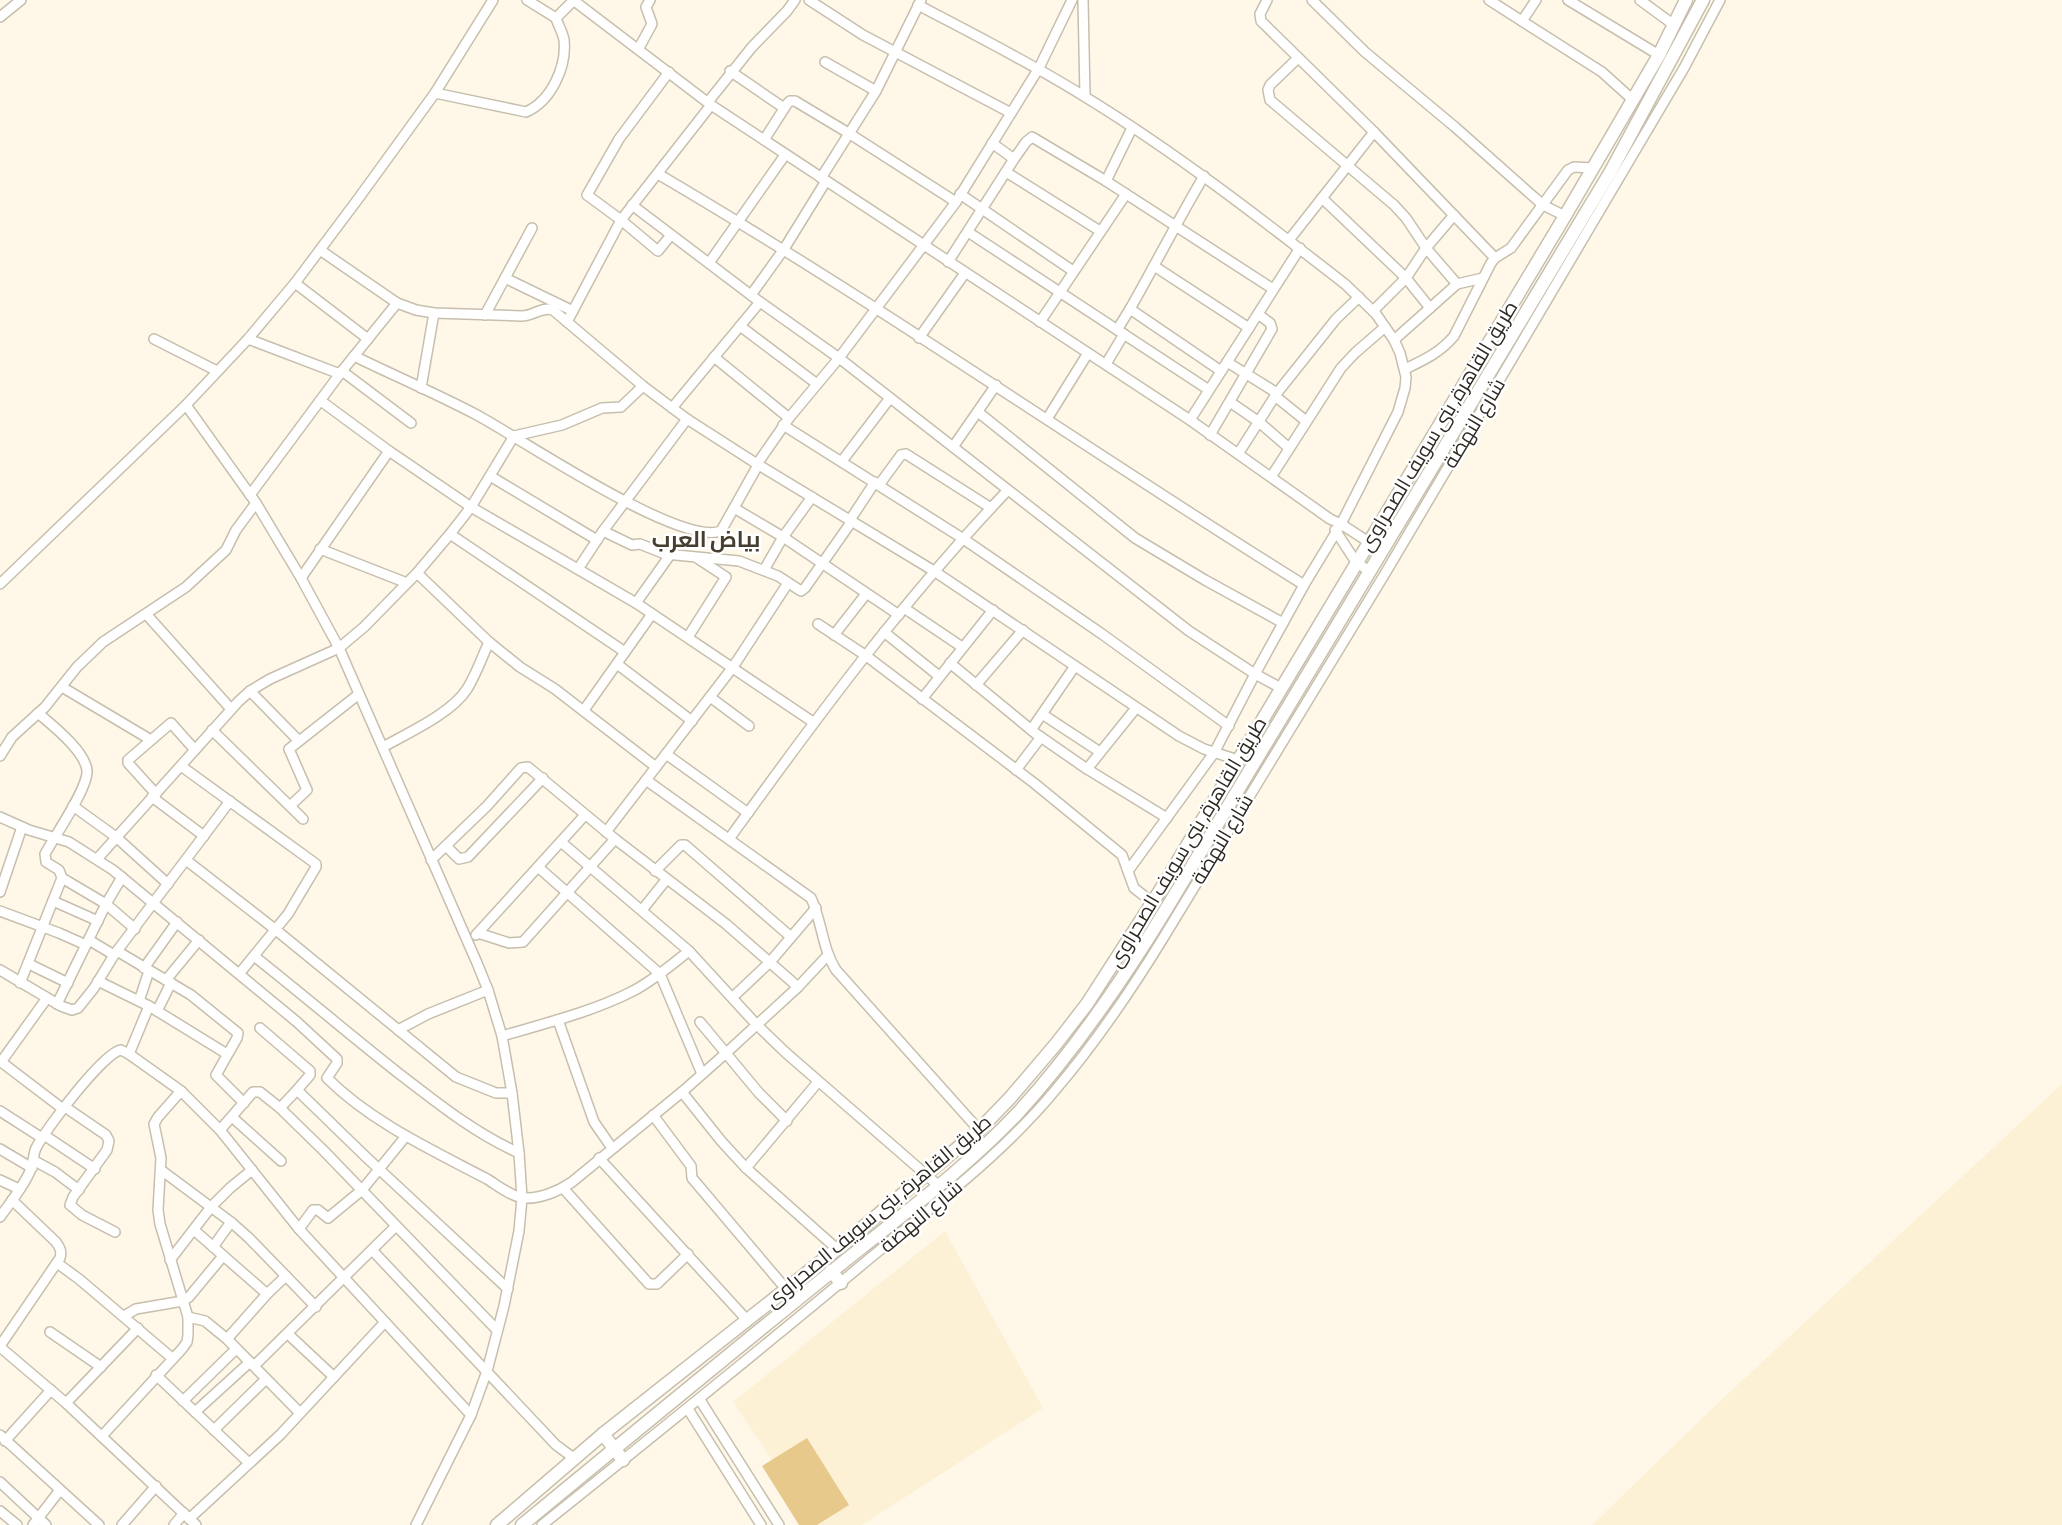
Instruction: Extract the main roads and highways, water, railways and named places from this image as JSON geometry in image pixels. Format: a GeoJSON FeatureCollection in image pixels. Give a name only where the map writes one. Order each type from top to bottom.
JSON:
{"type":"FeatureCollection","features":[{"type":"Feature","properties":{"kind":"main road","name":"طريق القاهرة, بنى سويف الصحراوى"},"geometry":{"type":"LineString","coordinates":[[497,1525],[603,1434],[837,1249],[979,1130],[1048,1053],[1087,1005],[1152,902],[1565,216],[1659,55],[1686,0]]}},
{"type":"Feature","properties":{"kind":"main road","name":"طريق القاهرة, بنى سويف الصحراوى"},"geometry":{"type":"LineString","coordinates":[[522,1525],[831,1271],[942,1191],[959,1176],[1051,1074],[1118,985],[1165,911],[1611,171],[1703,0]]}},
{"type":"Feature","properties":{"kind":"main road"},"geometry":{"type":"LineString","coordinates":[[831,1271],[841,1283]]}},
{"type":"Feature","properties":{"kind":"main road"},"geometry":{"type":"LineString","coordinates":[[603,1434],[623,1460]]}},
{"type":"Feature","properties":{"kind":"district","name":"بياض العرب"},"geometry":{"type":"Point","coordinates":[706,539]}}]}
